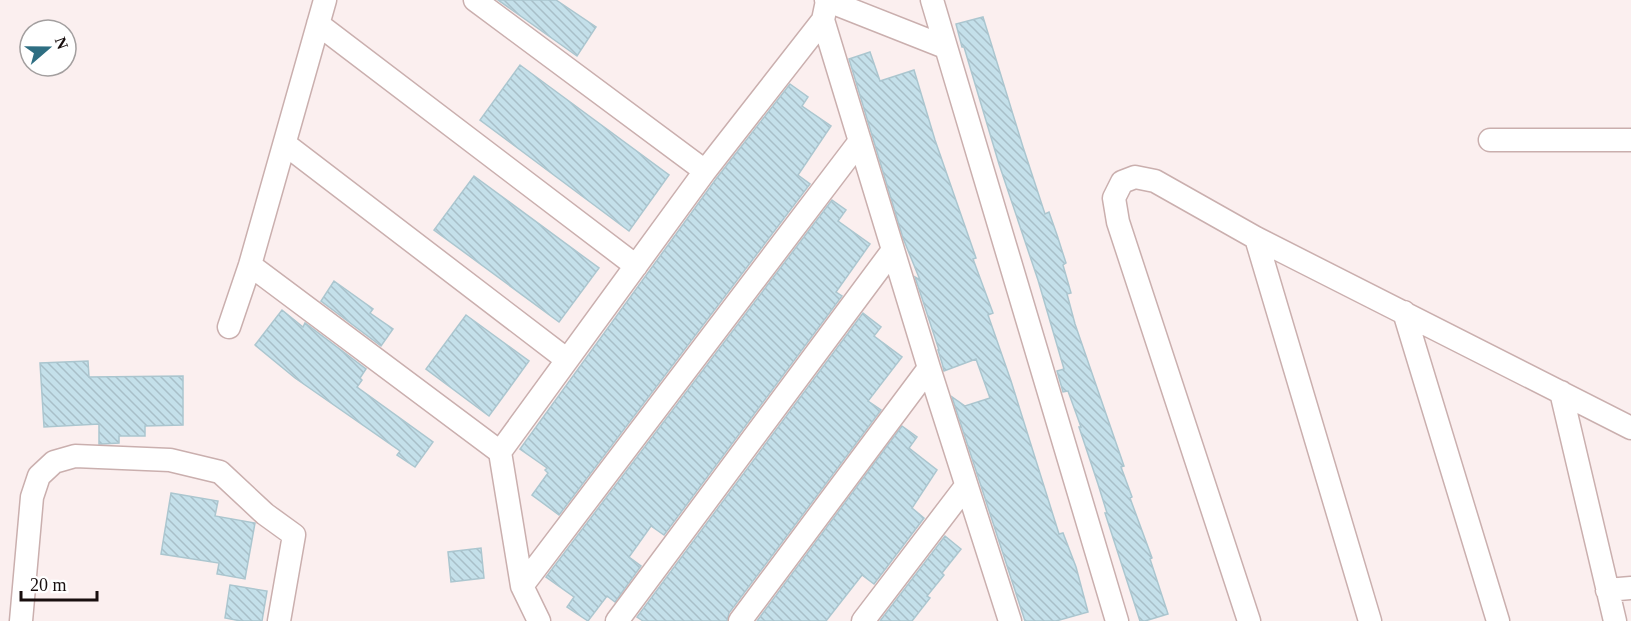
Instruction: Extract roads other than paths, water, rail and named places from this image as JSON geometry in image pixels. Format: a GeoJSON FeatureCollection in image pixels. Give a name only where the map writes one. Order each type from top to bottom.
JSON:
{"type":"FeatureCollection","features":[{"type":"Feature","properties":{"kind":"street"},"geometry":{"type":"LineString","coordinates":[[229,327],[250,265],[325,0]]}},
{"type":"Feature","properties":{"kind":"street"},"geometry":{"type":"LineString","coordinates":[[475,0],[705,171]]}},
{"type":"Feature","properties":{"kind":"street"},"geometry":{"type":"LineString","coordinates":[[932,0],[1117,621]]}},
{"type":"Feature","properties":{"kind":"street"},"geometry":{"type":"LineString","coordinates":[[500,452],[825,7]]}},
{"type":"Feature","properties":{"kind":"street"},"geometry":{"type":"LineString","coordinates":[[825,7],[945,47]]}},
{"type":"Feature","properties":{"kind":"street"},"geometry":{"type":"LineString","coordinates":[[825,7],[860,141],[928,368],[1010,621]]}},
{"type":"Feature","properties":{"kind":"street"},"geometry":{"type":"LineString","coordinates":[[318,24],[636,266]]}},
{"type":"Feature","properties":{"kind":"street"},"geometry":{"type":"LineString","coordinates":[[1490,140],[1631,140]]}},
{"type":"Feature","properties":{"kind":"street"},"geometry":{"type":"LineString","coordinates":[[522,586],[860,141]]}},
{"type":"Feature","properties":{"kind":"street"},"geometry":{"type":"LineString","coordinates":[[285,144],[566,359]]}},
{"type":"Feature","properties":{"kind":"street"},"geometry":{"type":"LineString","coordinates":[[1249,621],[1118,222],[1114,198],[1122,182],[1135,177],[1155,181],[1256,238],[1631,428]]}},
{"type":"Feature","properties":{"kind":"street"},"geometry":{"type":"LineString","coordinates":[[1256,238],[1370,621]]}},
{"type":"Feature","properties":{"kind":"street"},"geometry":{"type":"LineString","coordinates":[[617,621],[893,250]]}},
{"type":"Feature","properties":{"kind":"street"},"geometry":{"type":"LineString","coordinates":[[250,265],[500,452],[522,586],[539,621]]}},
{"type":"Feature","properties":{"kind":"street"},"geometry":{"type":"LineString","coordinates":[[1404,312],[1498,621]]}},
{"type":"Feature","properties":{"kind":"street"},"geometry":{"type":"LineString","coordinates":[[740,621],[928,368]]}},
{"type":"Feature","properties":{"kind":"street"},"geometry":{"type":"LineString","coordinates":[[1561,392],[1615,621]]}},
{"type":"Feature","properties":{"kind":"street"},"geometry":{"type":"LineString","coordinates":[[21,621],[32,497],[39,476],[54,462],[75,456],[170,460],[219,472],[265,514],[294,535],[279,621]]}},
{"type":"Feature","properties":{"kind":"street"},"geometry":{"type":"LineString","coordinates":[[863,621],[966,486]]}},
{"type":"Feature","properties":{"kind":"street"},"geometry":{"type":"LineString","coordinates":[[1607,590],[1631,588]]}}]}
